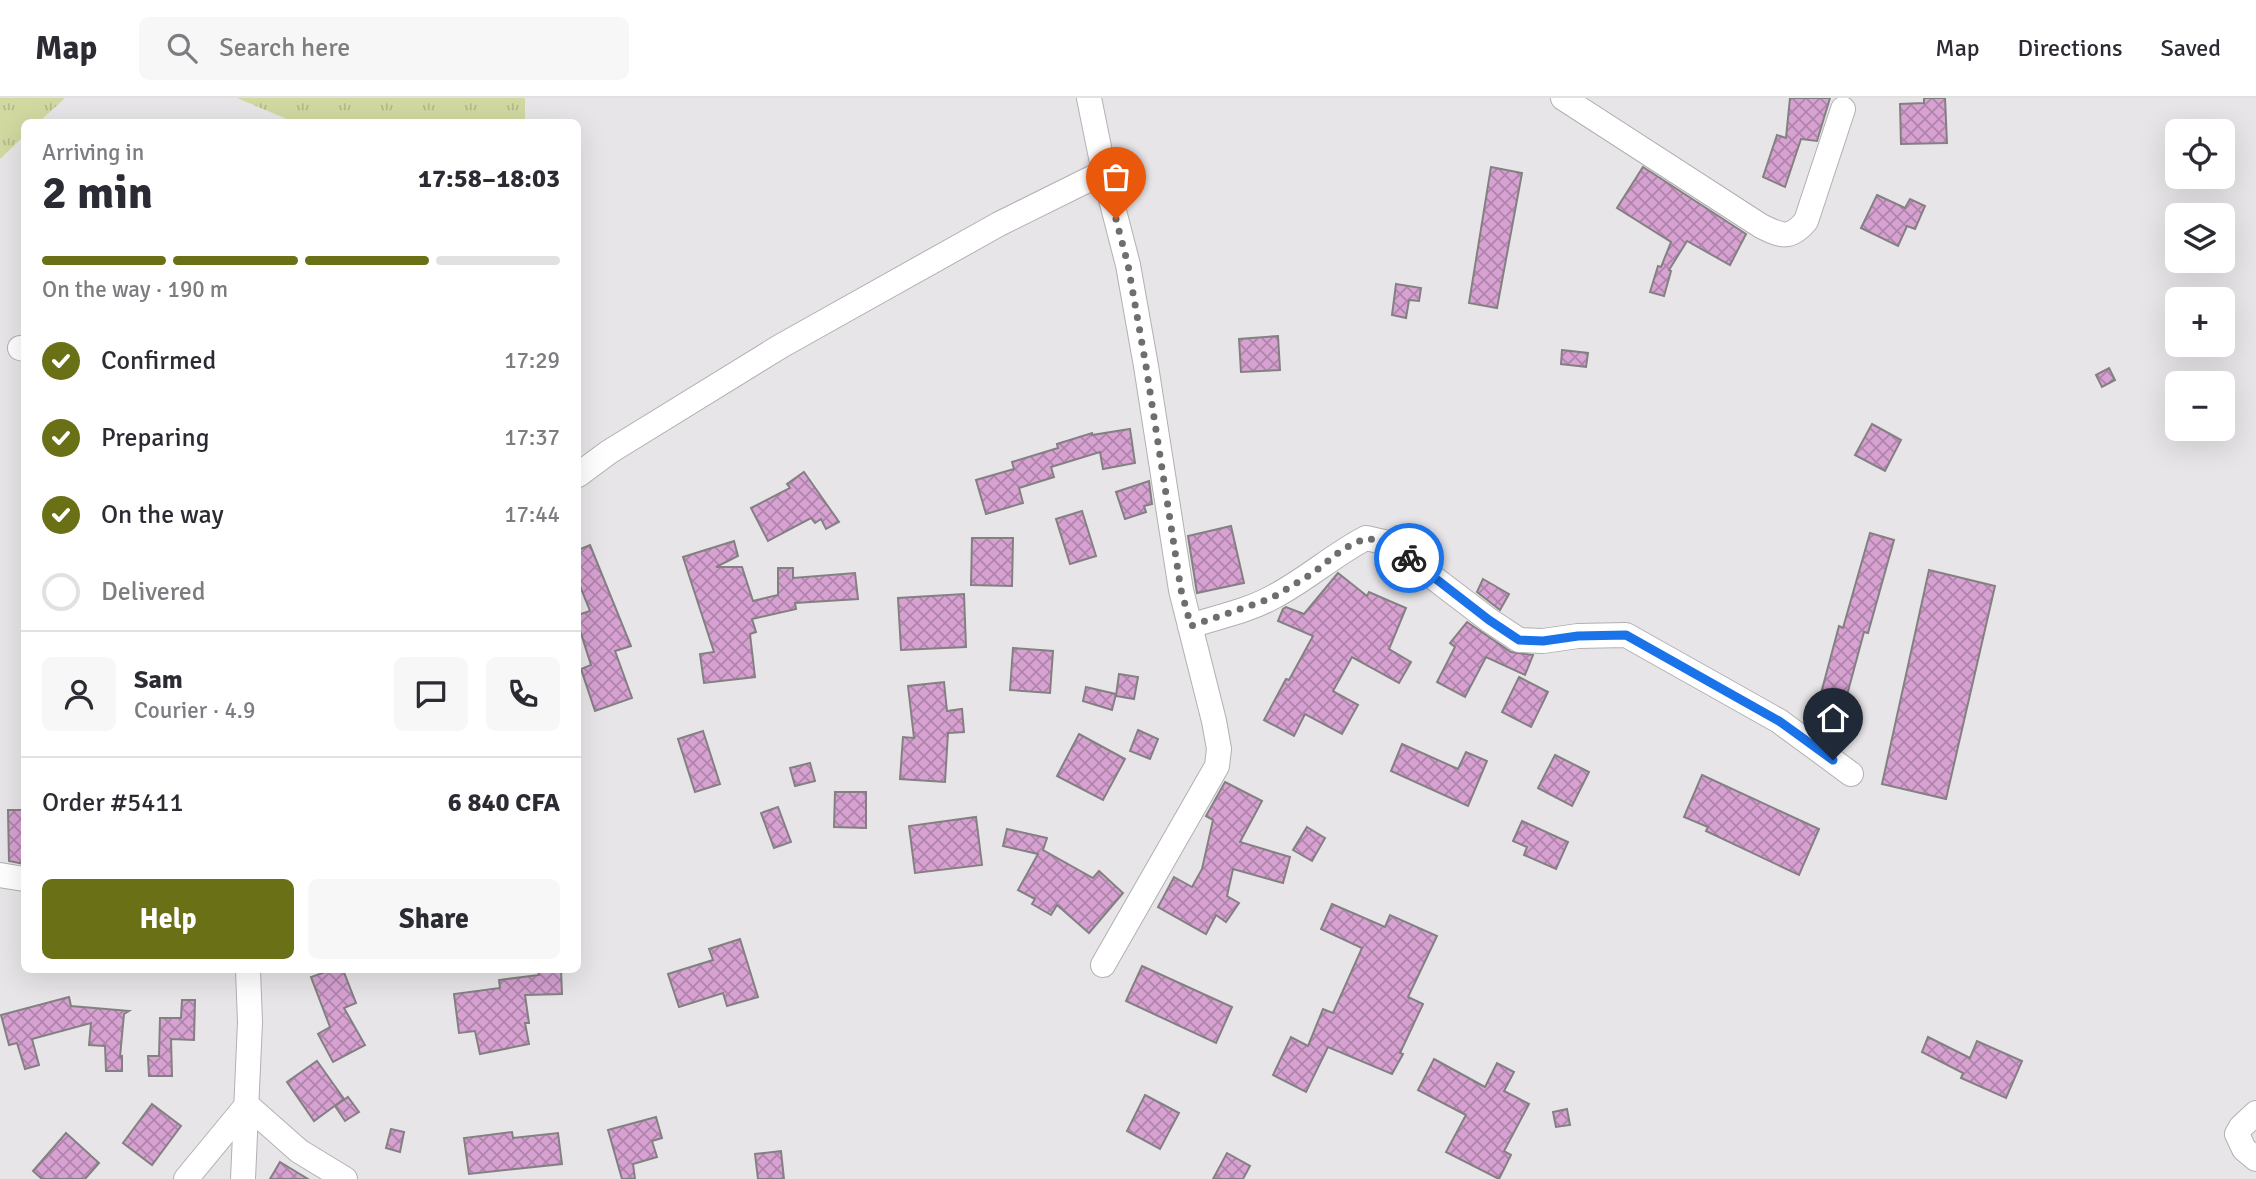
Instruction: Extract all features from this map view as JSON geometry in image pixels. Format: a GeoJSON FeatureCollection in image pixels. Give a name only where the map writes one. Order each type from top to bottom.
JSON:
{"type":"FeatureCollection","features":[{"type":"Feature","properties":{"kind":"street"},"geometry":{"type":"LineString","coordinates":[[1089,98],[1104,172],[1128,265],[1181,590],[1219,749],[1217,766],[1103,965]]}},
{"type":"Feature","properties":{"kind":"street"},"geometry":{"type":"LineString","coordinates":[[1563,98],[1749,218],[1779,234],[1791,235],[1806,221],[1843,109]]}},
{"type":"Feature","properties":{"kind":"street"},"geometry":{"type":"LineString","coordinates":[[581,473],[609,452],[781,345],[999,224],[1104,172]]}},
{"type":"Feature","properties":{"kind":"street"},"geometry":{"type":"LineString","coordinates":[[1191,626],[1272,598],[1313,573],[1343,549],[1366,538],[1377,540],[1388,543],[1519,640],[1543,641],[1578,636],[1626,635],[1779,721],[1852,774]]}},
{"type":"Feature","properties":{"kind":"street"},"geometry":{"type":"LineString","coordinates":[[0,875],[21,878]]}},
{"type":"Feature","properties":{"kind":"street"},"geometry":{"type":"LineString","coordinates":[[243,1179],[250,1022],[248,973]]}},
{"type":"Feature","properties":{"kind":"street"},"geometry":{"type":"LineString","coordinates":[[186,1179],[247,1105]]}},
{"type":"Feature","properties":{"kind":"street"},"geometry":{"type":"LineString","coordinates":[[247,1105],[299,1151],[345,1179]]}},
{"type":"Feature","properties":{"kind":"street"},"geometry":{"type":"LineString","coordinates":[[2256,1113],[2237,1134],[2244,1149],[2256,1159]]}},
{"type":"Feature","properties":{"kind":"green space"},"geometry":{"type":"Polygon","coordinates":[[[0,98],[65,98],[42,119],[21,119],[21,139],[0,159],[0,98]]]}},
{"type":"Feature","properties":{"kind":"green space"},"geometry":{"type":"Polygon","coordinates":[[[237,98],[525,98],[525,119],[287,119],[237,98]]]}},
{"type":"Feature","properties":{"kind":"building"},"geometry":{"type":"Polygon","coordinates":[[[1790,98],[1830,98],[1817,141],[1801,139],[1785,187],[1763,177],[1777,135],[1786,138],[1790,98]]]}},
{"type":"Feature","properties":{"kind":"building"},"geometry":{"type":"Polygon","coordinates":[[[1924,98],[1945,98],[1947,143],[1901,144],[1900,104],[1924,103],[1924,98]]]}},
{"type":"Feature","properties":{"kind":"building"},"geometry":{"type":"Polygon","coordinates":[[[1491,167],[1522,173],[1497,308],[1469,303],[1491,167]]]}},
{"type":"Feature","properties":{"kind":"building"},"geometry":{"type":"Polygon","coordinates":[[[1643,167],[1746,234],[1730,265],[1687,241],[1669,270],[1671,271],[1664,296],[1650,292],[1658,266],[1661,267],[1671,242],[1617,208],[1643,167]]]}},
{"type":"Feature","properties":{"kind":"building"},"geometry":{"type":"Polygon","coordinates":[[[1877,195],[1905,208],[1910,199],[1925,206],[1915,229],[1907,226],[1898,246],[1861,228],[1877,195]]]}},
{"type":"Feature","properties":{"kind":"building"},"geometry":{"type":"Polygon","coordinates":[[[1396,284],[1421,288],[1419,301],[1409,300],[1406,318],[1392,315],[1396,284]]]}},
{"type":"Feature","properties":{"kind":"building"},"geometry":{"type":"Polygon","coordinates":[[[1278,336],[1280,370],[1241,372],[1239,339],[1278,336]]]}},
{"type":"Feature","properties":{"kind":"building"},"geometry":{"type":"Polygon","coordinates":[[[1562,350],[1588,353],[1586,367],[1561,364],[1562,350]]]}},
{"type":"Feature","properties":{"kind":"building"},"geometry":{"type":"Polygon","coordinates":[[[2109,368],[2115,380],[2102,387],[2096,375],[2109,368]]]}},
{"type":"Feature","properties":{"kind":"building"},"geometry":{"type":"Polygon","coordinates":[[[1872,424],[1901,440],[1885,471],[1855,455],[1872,424]]]}},
{"type":"Feature","properties":{"kind":"building"},"geometry":{"type":"Polygon","coordinates":[[[1130,429],[1135,463],[1103,469],[1100,452],[1051,467],[1054,477],[1019,488],[1023,503],[986,514],[976,480],[1014,469],[1012,462],[1058,448],[1057,444],[1092,433],[1130,429]]]}},
{"type":"Feature","properties":{"kind":"building"},"geometry":{"type":"Polygon","coordinates":[[[804,472],[839,522],[826,529],[821,519],[815,523],[811,518],[768,541],[751,508],[790,488],[787,484],[804,472]]]}},
{"type":"Feature","properties":{"kind":"building"},"geometry":{"type":"Polygon","coordinates":[[[1149,481],[1152,504],[1144,506],[1146,512],[1125,519],[1116,492],[1149,481]]]}},
{"type":"Feature","properties":{"kind":"building"},"geometry":{"type":"Polygon","coordinates":[[[1082,511],[1096,556],[1070,564],[1056,519],[1082,511]]]}},
{"type":"Feature","properties":{"kind":"building"},"geometry":{"type":"Polygon","coordinates":[[[1231,526],[1244,583],[1197,593],[1188,536],[1231,526]]]}},
{"type":"Feature","properties":{"kind":"building"},"geometry":{"type":"Polygon","coordinates":[[[1870,533],[1894,540],[1868,633],[1864,632],[1834,743],[1812,727],[1839,626],[1843,628],[1870,533]]]}},
{"type":"Feature","properties":{"kind":"building"},"geometry":{"type":"Polygon","coordinates":[[[972,538],[1013,538],[1012,586],[971,585],[972,538]]]}},
{"type":"Feature","properties":{"kind":"building"},"geometry":{"type":"Polygon","coordinates":[[[734,541],[738,556],[716,567],[742,567],[753,601],[778,595],[778,568],[793,568],[793,578],[855,573],[858,599],[795,603],[796,609],[752,619],[756,632],[750,634],[755,677],[704,683],[700,654],[714,652],[683,557],[734,541]]]}},
{"type":"Feature","properties":{"kind":"building"},"geometry":{"type":"Polygon","coordinates":[[[590,545],[631,646],[615,651],[632,698],[595,711],[581,669],[591,665],[581,633],[581,614],[590,611],[581,588],[581,549],[590,545]]]}},
{"type":"Feature","properties":{"kind":"building"},"geometry":{"type":"Polygon","coordinates":[[[1929,570],[1995,586],[1946,799],[1882,784],[1929,570]]]}},
{"type":"Feature","properties":{"kind":"building"},"geometry":{"type":"Polygon","coordinates":[[[1338,573],[1367,596],[1369,592],[1406,608],[1389,649],[1411,662],[1399,683],[1352,657],[1333,691],[1358,705],[1342,734],[1305,714],[1294,736],[1264,720],[1313,636],[1278,621],[1286,607],[1304,614],[1338,573]]]}},
{"type":"Feature","properties":{"kind":"building"},"geometry":{"type":"Polygon","coordinates":[[[1483,579],[1509,594],[1500,610],[1477,592],[1483,579]]]}},
{"type":"Feature","properties":{"kind":"building"},"geometry":{"type":"Polygon","coordinates":[[[964,594],[966,647],[901,650],[898,598],[964,594]]]}},
{"type":"Feature","properties":{"kind":"building"},"geometry":{"type":"Polygon","coordinates":[[[1467,622],[1511,652],[1533,655],[1525,675],[1486,657],[1465,697],[1437,682],[1455,647],[1450,643],[1467,622]]]}},
{"type":"Feature","properties":{"kind":"building"},"geometry":{"type":"Polygon","coordinates":[[[1013,648],[1053,651],[1050,693],[1010,690],[1013,648]]]}},
{"type":"Feature","properties":{"kind":"building"},"geometry":{"type":"Polygon","coordinates":[[[1119,674],[1138,677],[1134,699],[1116,696],[1119,674]]]}},
{"type":"Feature","properties":{"kind":"building"},"geometry":{"type":"Polygon","coordinates":[[[1519,677],[1548,692],[1531,727],[1502,712],[1519,677]]]}},
{"type":"Feature","properties":{"kind":"building"},"geometry":{"type":"Polygon","coordinates":[[[944,682],[947,711],[962,709],[964,732],[948,733],[945,782],[900,779],[903,737],[914,738],[908,686],[944,682]]]}},
{"type":"Feature","properties":{"kind":"building"},"geometry":{"type":"Polygon","coordinates":[[[1086,687],[1116,694],[1112,710],[1083,701],[1086,687]]]}},
{"type":"Feature","properties":{"kind":"building"},"geometry":{"type":"Polygon","coordinates":[[[1138,730],[1158,739],[1150,759],[1130,751],[1138,730]]]}},
{"type":"Feature","properties":{"kind":"building"},"geometry":{"type":"Polygon","coordinates":[[[703,731],[720,784],[695,792],[678,739],[703,731]]]}},
{"type":"Feature","properties":{"kind":"building"},"geometry":{"type":"Polygon","coordinates":[[[1079,734],[1125,759],[1103,800],[1057,776],[1079,734]]]}},
{"type":"Feature","properties":{"kind":"building"},"geometry":{"type":"Polygon","coordinates":[[[1402,744],[1458,769],[1466,752],[1487,761],[1468,806],[1391,771],[1402,744]]]}},
{"type":"Feature","properties":{"kind":"building"},"geometry":{"type":"Polygon","coordinates":[[[1555,755],[1589,772],[1572,806],[1538,788],[1555,755]]]}},
{"type":"Feature","properties":{"kind":"building"},"geometry":{"type":"Polygon","coordinates":[[[810,763],[815,781],[795,786],[790,768],[810,763]]]}},
{"type":"Feature","properties":{"kind":"building"},"geometry":{"type":"Polygon","coordinates":[[[1702,775],[1819,829],[1799,875],[1706,831],[1708,827],[1684,817],[1702,775]]]}},
{"type":"Feature","properties":{"kind":"building"},"geometry":{"type":"Polygon","coordinates":[[[1225,782],[1262,801],[1240,842],[1290,857],[1283,883],[1233,869],[1227,896],[1239,903],[1226,922],[1216,915],[1206,934],[1158,907],[1174,877],[1192,887],[1202,869],[1213,820],[1206,816],[1225,782]]]}},
{"type":"Feature","properties":{"kind":"building"},"geometry":{"type":"Polygon","coordinates":[[[835,792],[866,792],[866,828],[834,827],[835,792]]]}},
{"type":"Feature","properties":{"kind":"building"},"geometry":{"type":"Polygon","coordinates":[[[778,807],[791,842],[774,848],[761,813],[778,807]]]}},
{"type":"Feature","properties":{"kind":"building"},"geometry":{"type":"Polygon","coordinates":[[[8,810],[21,810],[21,863],[9,861],[8,810]]]}},
{"type":"Feature","properties":{"kind":"building"},"geometry":{"type":"Polygon","coordinates":[[[976,817],[982,865],[915,873],[909,826],[976,817]]]}},
{"type":"Feature","properties":{"kind":"building"},"geometry":{"type":"Polygon","coordinates":[[[1522,821],[1568,842],[1556,869],[1524,855],[1527,847],[1513,841],[1522,821]]]}},
{"type":"Feature","properties":{"kind":"building"},"geometry":{"type":"Polygon","coordinates":[[[1307,827],[1325,838],[1312,861],[1293,850],[1307,827]]]}},
{"type":"Feature","properties":{"kind":"building"},"geometry":{"type":"Polygon","coordinates":[[[1007,829],[1047,838],[1043,850],[1093,878],[1099,871],[1123,893],[1089,933],[1057,905],[1051,915],[1032,904],[1035,899],[1018,890],[1038,854],[1003,846],[1007,829]]]}},
{"type":"Feature","properties":{"kind":"building"},"geometry":{"type":"Polygon","coordinates":[[[1332,904],[1385,927],[1390,915],[1437,936],[1408,997],[1423,1004],[1392,1074],[1328,1047],[1306,1092],[1273,1075],[1291,1037],[1308,1046],[1323,1009],[1333,1013],[1362,948],[1321,929],[1332,904]]]}},
{"type":"Feature","properties":{"kind":"building"},"geometry":{"type":"Polygon","coordinates":[[[740,939],[758,997],[727,1006],[723,993],[679,1007],[668,974],[713,960],[709,949],[740,939]]]}},
{"type":"Feature","properties":{"kind":"building"},"geometry":{"type":"Polygon","coordinates":[[[1142,966],[1232,1007],[1216,1043],[1126,1001],[1142,966]]]}},
{"type":"Feature","properties":{"kind":"building"},"geometry":{"type":"Polygon","coordinates":[[[322,973],[344,973],[356,1003],[344,1008],[365,1045],[333,1062],[318,1034],[330,1027],[311,977],[322,973]]]}},
{"type":"Feature","properties":{"kind":"building"},"geometry":{"type":"Polygon","coordinates":[[[561,973],[562,994],[525,995],[529,1023],[525,1023],[529,1044],[480,1054],[475,1031],[459,1033],[454,994],[500,988],[499,980],[561,973]]]}},
{"type":"Feature","properties":{"kind":"building"},"geometry":{"type":"Polygon","coordinates":[[[69,997],[71,1006],[129,1011],[124,1014],[120,1057],[122,1056],[122,1071],[106,1071],[105,1046],[89,1045],[91,1023],[32,1039],[39,1065],[25,1069],[17,1043],[9,1045],[1,1015],[69,997]]]}},
{"type":"Feature","properties":{"kind":"building"},"geometry":{"type":"Polygon","coordinates":[[[182,1000],[195,1000],[194,1040],[171,1039],[172,1076],[149,1076],[148,1056],[159,1056],[160,1018],[181,1018],[182,1000]]]}},
{"type":"Feature","properties":{"kind":"building"},"geometry":{"type":"Polygon","coordinates":[[[1928,1037],[1970,1058],[1977,1041],[2022,1061],[2006,1098],[1961,1078],[1963,1073],[1922,1052],[1928,1037]]]}},
{"type":"Feature","properties":{"kind":"building"},"geometry":{"type":"Polygon","coordinates":[[[1434,1059],[1485,1087],[1497,1063],[1514,1072],[1504,1091],[1529,1104],[1504,1151],[1511,1155],[1499,1179],[1446,1152],[1466,1115],[1418,1090],[1434,1059]]]}},
{"type":"Feature","properties":{"kind":"building"},"geometry":{"type":"Polygon","coordinates":[[[317,1061],[344,1099],[314,1121],[287,1082],[317,1061]]]}},
{"type":"Feature","properties":{"kind":"building"},"geometry":{"type":"Polygon","coordinates":[[[1145,1095],[1179,1113],[1160,1149],[1127,1131],[1145,1095]]]}},
{"type":"Feature","properties":{"kind":"building"},"geometry":{"type":"Polygon","coordinates":[[[348,1097],[359,1112],[345,1121],[335,1106],[348,1097]]]}},
{"type":"Feature","properties":{"kind":"building"},"geometry":{"type":"Polygon","coordinates":[[[152,1104],[181,1126],[152,1165],[123,1143],[152,1104]]]}},
{"type":"Feature","properties":{"kind":"building"},"geometry":{"type":"Polygon","coordinates":[[[1567,1109],[1570,1125],[1556,1127],[1553,1112],[1567,1109]]]}},
{"type":"Feature","properties":{"kind":"building"},"geometry":{"type":"Polygon","coordinates":[[[656,1117],[662,1138],[652,1141],[657,1157],[633,1164],[635,1179],[622,1179],[608,1130],[656,1117]]]}},
{"type":"Feature","properties":{"kind":"building"},"geometry":{"type":"Polygon","coordinates":[[[391,1129],[404,1132],[400,1152],[386,1148],[391,1129]]]}},
{"type":"Feature","properties":{"kind":"building"},"geometry":{"type":"Polygon","coordinates":[[[512,1132],[513,1138],[558,1133],[562,1164],[469,1174],[464,1138],[512,1132]]]}},
{"type":"Feature","properties":{"kind":"building"},"geometry":{"type":"Polygon","coordinates":[[[66,1133],[99,1163],[85,1179],[42,1179],[33,1171],[66,1133]]]}},
{"type":"Feature","properties":{"kind":"building"},"geometry":{"type":"Polygon","coordinates":[[[781,1151],[784,1179],[758,1179],[755,1154],[781,1151]]]}},
{"type":"Feature","properties":{"kind":"building"},"geometry":{"type":"Polygon","coordinates":[[[1227,1153],[1250,1166],[1243,1179],[1213,1179],[1227,1153]]]}},
{"type":"Feature","properties":{"kind":"building"},"geometry":{"type":"Polygon","coordinates":[[[280,1162],[308,1179],[270,1179],[280,1162]]]}},
{"type":"Feature","properties":{"kind":"way so far"},"geometry":{"type":"LineString","coordinates":[[1116,219],[1128,265],[1181,590],[1191,626],[1272,598],[1313,573],[1343,549],[1366,538],[1388,543],[1409,558]]}},
{"type":"Feature","properties":{"kind":"route"},"geometry":{"type":"LineString","coordinates":[[1409,558],[1519,640],[1543,641],[1578,636],[1626,635],[1779,721],[1833,760]]}}]}
